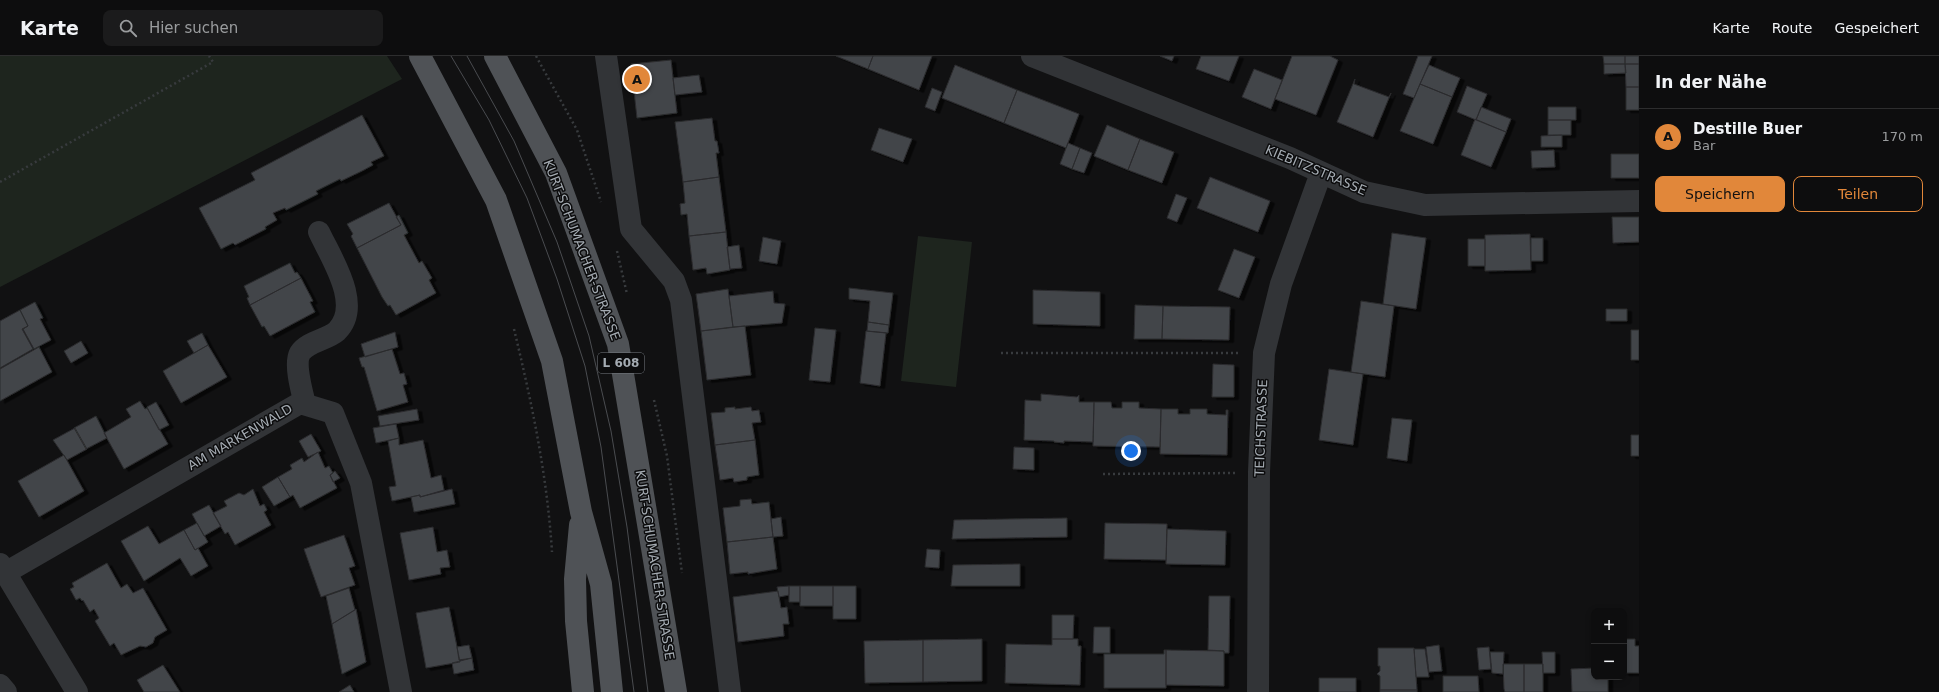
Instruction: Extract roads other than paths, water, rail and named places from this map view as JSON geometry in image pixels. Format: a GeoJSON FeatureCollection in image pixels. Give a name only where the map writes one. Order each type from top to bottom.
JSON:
{"type":"FeatureCollection","features":[{"type":"Feature","properties":{"kind":"main road"},"geometry":{"type":"LineString","coordinates":[[420,56],[496,200],[552,361],[581,512],[601,584],[612,692]]}},
{"type":"Feature","properties":{"kind":"main road","name":"KURT-SCHUMACHER-STRASSE"},"geometry":{"type":"LineString","coordinates":[[495,56],[556,173],[618,344],[676,692]]}},
{"type":"Feature","properties":{"kind":"main road"},"geometry":{"type":"LineString","coordinates":[[581,512],[575,579],[576,621],[583,692]]}},
{"type":"Feature","properties":{"kind":"street"},"geometry":{"type":"LineString","coordinates":[[606,56],[631,229],[674,281],[681,300],[730,691]]}},
{"type":"Feature","properties":{"kind":"street","name":"KIEBITZSTRASSE"},"geometry":{"type":"LineString","coordinates":[[1032,56],[1283,155],[1364,192],[1425,205],[1639,201]]}},
{"type":"Feature","properties":{"kind":"street","name":"TEICHSTRASSE"},"geometry":{"type":"LineString","coordinates":[[1258,692],[1259,472],[1264,353],[1281,284],[1321,173]]}},
{"type":"Feature","properties":{"kind":"street"},"geometry":{"type":"LineString","coordinates":[[305,404],[298,363],[300,354],[306,348],[337,331],[344,320],[347,306],[341,278],[319,232]]}},
{"type":"Feature","properties":{"kind":"street","name":"AM MARKENWALD"},"geometry":{"type":"LineString","coordinates":[[3,569],[300,403],[305,404],[333,413],[361,483],[401,692]]}},
{"type":"Feature","properties":{"kind":"street"},"geometry":{"type":"LineString","coordinates":[[3,569],[77,692]]}},
{"type":"Feature","properties":{"kind":"street"},"geometry":{"type":"LineString","coordinates":[[0,685],[6,692]]}},
{"type":"Feature","properties":{"kind":"tram line"},"geometry":{"type":"LineString","coordinates":[[451,56],[489,120],[527,198],[557,279],[585,366],[601,447],[634,692]]}},
{"type":"Feature","properties":{"kind":"tram line"},"geometry":{"type":"LineString","coordinates":[[467,56],[514,141],[557,242],[589,336],[611,431],[627,527],[648,692]]}},
{"type":"Feature","properties":{"kind":"place","name":"Destille Buer"},"geometry":{"type":"Point","coordinates":[637,79]}}]}
